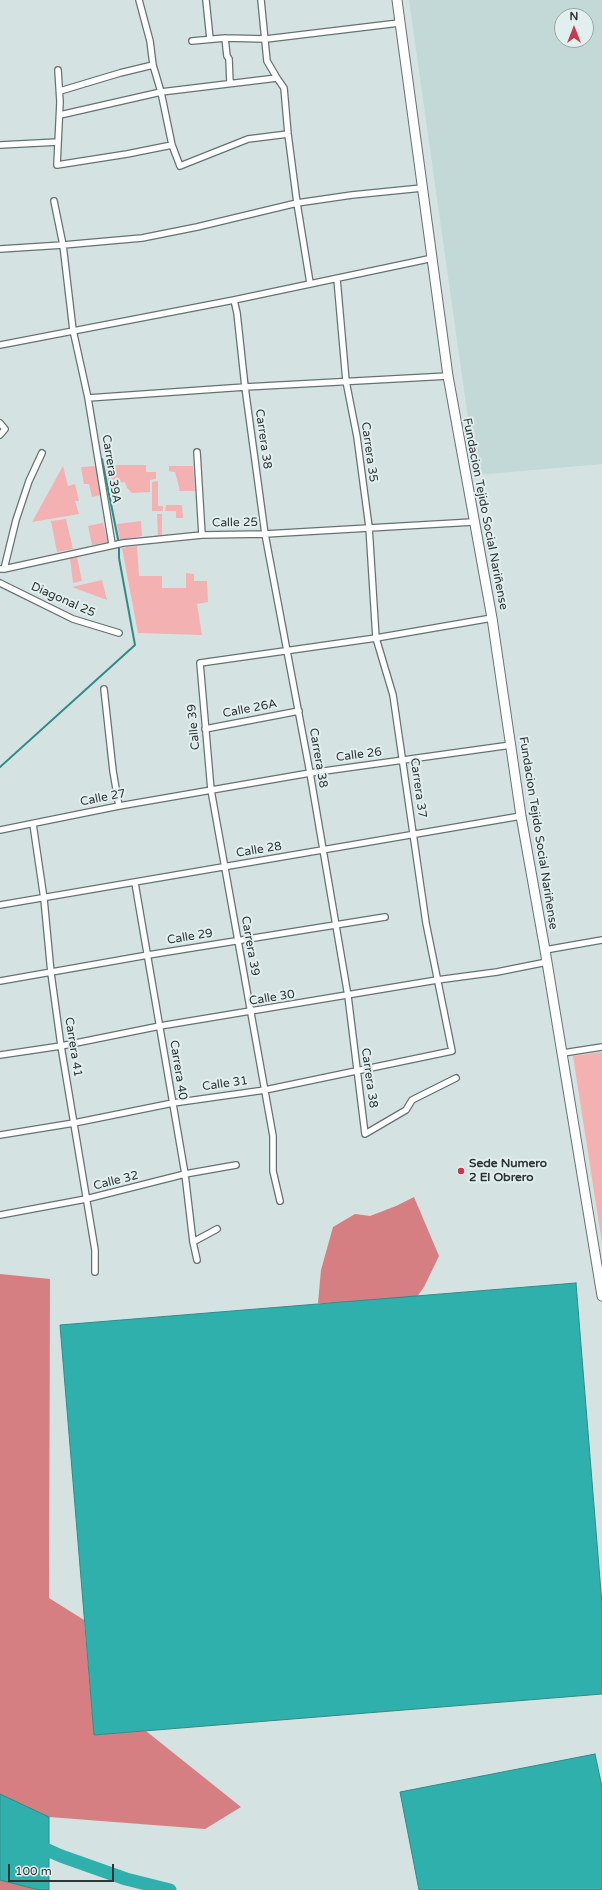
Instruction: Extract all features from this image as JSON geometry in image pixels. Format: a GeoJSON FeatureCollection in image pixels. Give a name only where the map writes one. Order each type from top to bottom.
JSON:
{"type":"FeatureCollection","features":[{"type":"Feature","properties":{"kind":"main road","name":"Fundacion Tejido Social Nariñense"},"geometry":{"type":"LineString","coordinates":[[398,0],[399,23],[433,258],[448,376],[492,618],[521,816],[563,1053],[602,1296]]}},
{"type":"Feature","properties":{"kind":"street"},"geometry":{"type":"LineString","coordinates":[[139,0],[150,41],[153,65],[161,92],[172,145],[180,166],[248,139],[288,134]]}},
{"type":"Feature","properties":{"kind":"street"},"geometry":{"type":"LineString","coordinates":[[206,0],[210,39]]}},
{"type":"Feature","properties":{"kind":"street"},"geometry":{"type":"LineString","coordinates":[[261,0],[267,61],[284,88],[297,203],[310,283]]}},
{"type":"Feature","properties":{"kind":"street"},"geometry":{"type":"LineString","coordinates":[[192,41],[225,38],[266,39],[399,23]]}},
{"type":"Feature","properties":{"kind":"street"},"geometry":{"type":"LineString","coordinates":[[225,38],[227,56],[229,59],[230,83]]}},
{"type":"Feature","properties":{"kind":"street"},"geometry":{"type":"LineString","coordinates":[[60,91],[120,72],[153,65]]}},
{"type":"Feature","properties":{"kind":"street"},"geometry":{"type":"LineString","coordinates":[[58,70],[60,115],[57,165],[172,145]]}},
{"type":"Feature","properties":{"kind":"street"},"geometry":{"type":"LineString","coordinates":[[60,115],[161,92],[277,78]]}},
{"type":"Feature","properties":{"kind":"street"},"geometry":{"type":"LineString","coordinates":[[0,145],[58,142]]}},
{"type":"Feature","properties":{"kind":"street"},"geometry":{"type":"LineString","coordinates":[[0,249],[142,238],[197,227],[297,203],[352,195],[422,188]]}},
{"type":"Feature","properties":{"kind":"street","name":"Carrera 39A"},"geometry":{"type":"LineString","coordinates":[[54,201],[63,245],[73,330],[88,398],[114,544]]}},
{"type":"Feature","properties":{"kind":"street"},"geometry":{"type":"LineString","coordinates":[[0,345],[234,300],[433,258]]}},
{"type":"Feature","properties":{"kind":"street","name":"Carrera 35"},"geometry":{"type":"LineString","coordinates":[[337,279],[346,381],[356,437],[368,527]]}},
{"type":"Feature","properties":{"kind":"street","name":"Carrera 38"},"geometry":{"type":"LineString","coordinates":[[234,300],[237,313],[245,387],[265,534],[299,711],[348,996],[356,1070],[362,1099],[365,1134],[406,1110],[412,1100],[456,1078]]}},
{"type":"Feature","properties":{"kind":"street"},"geometry":{"type":"LineString","coordinates":[[88,398],[245,387],[448,376]]}},
{"type":"Feature","properties":{"kind":"street"},"geometry":{"type":"LineString","coordinates":[[0,435],[5,429],[1,424]]}},
{"type":"Feature","properties":{"kind":"street"},"geometry":{"type":"LineString","coordinates":[[198,452],[202,535]]}},
{"type":"Feature","properties":{"kind":"street"},"geometry":{"type":"LineString","coordinates":[[2,569],[29,481],[42,453]]}},
{"type":"Feature","properties":{"kind":"street","name":"Calle 25"},"geometry":{"type":"LineString","coordinates":[[2,569],[114,544],[202,535],[265,534],[474,522]]}},
{"type":"Feature","properties":{"kind":"street","name":"Carrera 37"},"geometry":{"type":"LineString","coordinates":[[368,527],[376,638],[393,695],[404,761],[426,922],[452,1051]]}},
{"type":"Feature","properties":{"kind":"street","name":"Diagonal 25"},"geometry":{"type":"LineString","coordinates":[[0,583],[73,619],[120,633]]}},
{"type":"Feature","properties":{"kind":"street"},"geometry":{"type":"LineString","coordinates":[[288,650],[376,638],[492,618]]}},
{"type":"Feature","properties":{"kind":"street","name":"Calle 39"},"geometry":{"type":"LineString","coordinates":[[211,790],[204,729],[200,663],[288,650]]}},
{"type":"Feature","properties":{"kind":"street"},"geometry":{"type":"LineString","coordinates":[[104,689],[113,771],[119,806]]}},
{"type":"Feature","properties":{"kind":"street","name":"Calle 26A"},"geometry":{"type":"LineString","coordinates":[[204,729],[299,711]]}},
{"type":"Feature","properties":{"kind":"street","name":"Calle 26"},"geometry":{"type":"LineString","coordinates":[[211,790],[310,773],[511,745]]}},
{"type":"Feature","properties":{"kind":"street","name":"Calle 27"},"geometry":{"type":"LineString","coordinates":[[0,830],[119,806],[211,790]]}},
{"type":"Feature","properties":{"kind":"street","name":"Carrera 39"},"geometry":{"type":"LineString","coordinates":[[211,790],[273,1136],[273,1171],[280,1201]]}},
{"type":"Feature","properties":{"kind":"street","name":"Calle 28"},"geometry":{"type":"LineString","coordinates":[[0,905],[44,899],[521,816]]}},
{"type":"Feature","properties":{"kind":"street","name":"Carrera 41"},"geometry":{"type":"LineString","coordinates":[[33,824],[44,899],[51,973],[61,1046],[95,1250],[95,1272]]}},
{"type":"Feature","properties":{"kind":"street","name":"Carrera 40"},"geometry":{"type":"LineString","coordinates":[[135,883],[173,1103],[193,1242],[197,1260]]}},
{"type":"Feature","properties":{"kind":"street","name":"Calle 29"},"geometry":{"type":"LineString","coordinates":[[0,981],[148,955],[384,917]]}},
{"type":"Feature","properties":{"kind":"street"},"geometry":{"type":"LineString","coordinates":[[545,950],[602,940]]}},
{"type":"Feature","properties":{"kind":"street","name":"Calle 30"},"geometry":{"type":"LineString","coordinates":[[0,1055],[61,1046],[160,1026],[348,996],[437,980],[497,972],[547,962]]}},
{"type":"Feature","properties":{"kind":"street"},"geometry":{"type":"LineString","coordinates":[[563,1053],[602,1047]]}},
{"type":"Feature","properties":{"kind":"street","name":"Calle 31"},"geometry":{"type":"LineString","coordinates":[[0,1135],[74,1123],[173,1103],[264,1090],[452,1051]]}},
{"type":"Feature","properties":{"kind":"street","name":"Calle 32"},"geometry":{"type":"LineString","coordinates":[[0,1215],[86,1199],[184,1174],[236,1164]]}},
{"type":"Feature","properties":{"kind":"street"},"geometry":{"type":"LineString","coordinates":[[193,1242],[217,1229]]}},
{"type":"Feature","properties":{"kind":"shaded area"},"geometry":{"type":"Polygon","coordinates":[[[409,0],[602,0],[602,464],[476,475],[409,0]]]}},
{"type":"Feature","properties":{"kind":"shaded area"},"geometry":{"type":"Polygon","coordinates":[[[105,465],[146,465],[146,472],[156,472],[156,479],[150,480],[150,492],[132,493],[127,488],[125,482],[109,484],[105,465]]]}},
{"type":"Feature","properties":{"kind":"shaded area"},"geometry":{"type":"Polygon","coordinates":[[[63,466],[68,486],[75,484],[79,501],[75,501],[79,514],[32,522],[63,466]]]}},
{"type":"Feature","properties":{"kind":"shaded area"},"geometry":{"type":"Polygon","coordinates":[[[97,466],[101,495],[92,497],[89,484],[84,484],[81,467],[97,466]]]}},
{"type":"Feature","properties":{"kind":"shaded area"},"geometry":{"type":"Polygon","coordinates":[[[169,466],[193,466],[195,491],[180,491],[175,472],[169,471],[169,466]]]}},
{"type":"Feature","properties":{"kind":"shaded area"},"geometry":{"type":"Polygon","coordinates":[[[158,481],[158,506],[163,506],[163,511],[152,511],[152,482],[158,481]]]}},
{"type":"Feature","properties":{"kind":"shaded area"},"geometry":{"type":"Polygon","coordinates":[[[166,505],[182,505],[183,518],[176,518],[176,511],[165,511],[166,505]]]}},
{"type":"Feature","properties":{"kind":"shaded area"},"geometry":{"type":"Polygon","coordinates":[[[157,514],[162,514],[162,536],[158,536],[157,514]]]}},
{"type":"Feature","properties":{"kind":"shaded area"},"geometry":{"type":"Polygon","coordinates":[[[66,519],[73,549],[57,552],[51,521],[66,519]]]}},
{"type":"Feature","properties":{"kind":"shaded area"},"geometry":{"type":"Polygon","coordinates":[[[141,521],[142,536],[120,540],[117,524],[141,521]]]}},
{"type":"Feature","properties":{"kind":"shaded area"},"geometry":{"type":"Polygon","coordinates":[[[103,523],[108,542],[92,545],[88,526],[103,523]]]}},
{"type":"Feature","properties":{"kind":"shaded area"},"geometry":{"type":"Polygon","coordinates":[[[137,546],[139,576],[162,576],[162,588],[186,588],[186,573],[194,574],[194,581],[207,581],[208,602],[197,604],[202,635],[138,633],[122,548],[137,546]]]}},
{"type":"Feature","properties":{"kind":"shaded area"},"geometry":{"type":"Polygon","coordinates":[[[77,557],[82,581],[73,583],[70,558],[77,557]]]}},
{"type":"Feature","properties":{"kind":"shaded area"},"geometry":{"type":"Polygon","coordinates":[[[102,580],[107,600],[72,587],[102,580]]]}},
{"type":"Feature","properties":{"kind":"shaded area"},"geometry":{"type":"Polygon","coordinates":[[[602,1052],[602,1243],[573,1056],[602,1052]]]}},
{"type":"Feature","properties":{"kind":"shaded area"},"geometry":{"type":"Polygon","coordinates":[[[414,1197],[439,1256],[424,1287],[413,1302],[318,1303],[321,1270],[333,1227],[355,1214],[370,1216],[414,1197]]]}},
{"type":"Feature","properties":{"kind":"shaded area"},"geometry":{"type":"Polygon","coordinates":[[[0,1274],[50,1279],[49,1598],[84,1620],[94,1735],[146,1731],[241,1807],[205,1829],[49,1817],[49,1890],[0,1890],[0,1274]]]}},
{"type":"Feature","properties":{"kind":"water"},"geometry":{"type":"Polygon","coordinates":[[[576,1283],[602,1605],[602,1694],[94,1735],[60,1325],[576,1283]]]}},
{"type":"Feature","properties":{"kind":"water"},"geometry":{"type":"Polygon","coordinates":[[[595,1754],[602,1787],[602,1890],[419,1890],[400,1792],[595,1754]]]}},
{"type":"Feature","properties":{"kind":"water"},"geometry":{"type":"Polygon","coordinates":[[[0,1794],[49,1817],[49,1890],[39,1890],[0,1880],[0,1794]]]}},
{"type":"Feature","properties":{"kind":"waterway"},"geometry":{"type":"LineString","coordinates":[[0,767],[135,645],[119,558],[119,544],[102,459]]}},
{"type":"Feature","properties":{"kind":"waterway"},"geometry":{"type":"LineString","coordinates":[[34,1844],[61,1856],[126,1879],[170,1890]]}},
{"type":"Feature","properties":{"kind":"place","name":"Sede Numero 2 El Obrero"},"geometry":{"type":"Point","coordinates":[461,1171]}}]}
